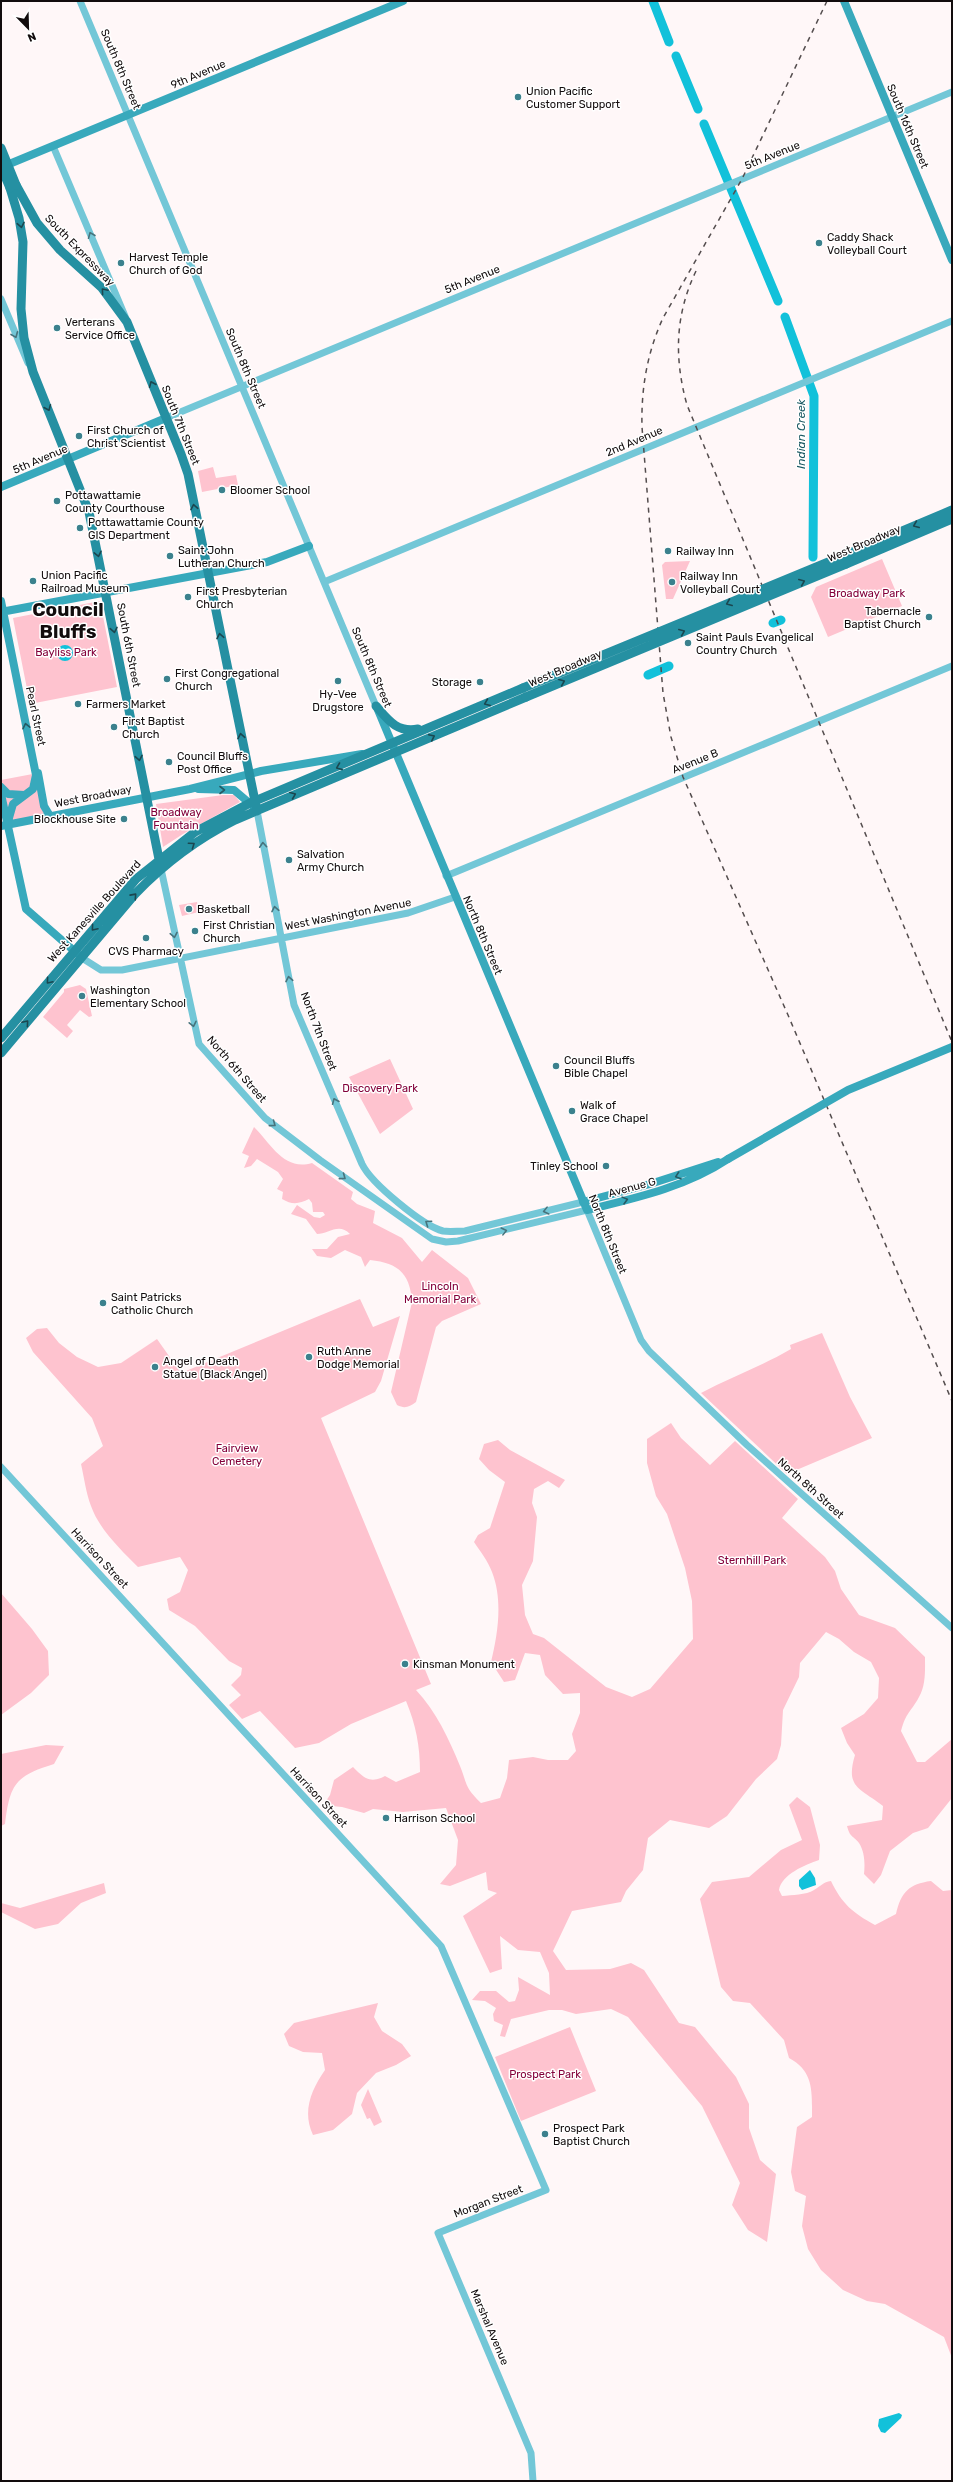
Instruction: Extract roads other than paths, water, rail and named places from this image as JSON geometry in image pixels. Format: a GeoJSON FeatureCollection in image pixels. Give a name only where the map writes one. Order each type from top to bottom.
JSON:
{"type":"FeatureCollection","features":[{"type":"Feature","properties":{"kind":"main road","name":"9th Avenue"},"geometry":{"type":"LineString","coordinates":[[1,167],[403,1]]}},
{"type":"Feature","properties":{"kind":"main road","name":"South 16th Street"},"geometry":{"type":"LineString","coordinates":[[844,1],[952,260]]}},
{"type":"Feature","properties":{"kind":"main road","name":"South Expressway"},"geometry":{"type":"LineString","coordinates":[[1,148],[13,187],[23,242],[21,320],[33,372]]}},
{"type":"Feature","properties":{"kind":"main road","name":"South Expressway"},"geometry":{"type":"LineString","coordinates":[[1,167],[37,223],[60,250],[102,288],[127,322]]}},
{"type":"Feature","properties":{"kind":"main road","name":"South 7th Street"},"geometry":{"type":"LineString","coordinates":[[127,322],[186,467],[249,774]]}},
{"type":"Feature","properties":{"kind":"main road","name":"South 6th Street"},"geometry":{"type":"LineString","coordinates":[[33,372],[88,506],[146,798]]}},
{"type":"Feature","properties":{"kind":"main road","name":"5th Avenue"},"geometry":{"type":"LineString","coordinates":[[1,487],[166,418]]}},
{"type":"Feature","properties":{"kind":"main road","name":"West Broadway"},"geometry":{"type":"LineString","coordinates":[[844,560],[952,510]]}},
{"type":"Feature","properties":{"kind":"main road","name":"West Broadway"},"geometry":{"type":"LineString","coordinates":[[190,789],[234,790],[254,805],[844,560],[952,519]]}},
{"type":"Feature","properties":{"kind":"main road"},"geometry":{"type":"LineString","coordinates":[[2,612],[267,562],[309,546]]}},
{"type":"Feature","properties":{"kind":"main road","name":"Pearl Street"},"geometry":{"type":"LineString","coordinates":[[1,601],[34,765],[35,784],[26,795],[13,804],[4,825]]}},
{"type":"Feature","properties":{"kind":"main road","name":"West Broadway"},"geometry":{"type":"LineString","coordinates":[[4,825],[190,789],[249,774],[394,748],[429,727],[524,692]]}},
{"type":"Feature","properties":{"kind":"main road"},"geometry":{"type":"LineString","coordinates":[[376,706],[393,725],[401,730],[429,727]]}},
{"type":"Feature","properties":{"kind":"main road","name":"South 8th Street"},"geometry":{"type":"LineString","coordinates":[[376,706],[394,748]]}},
{"type":"Feature","properties":{"kind":"main road","name":"North 8th Street"},"geometry":{"type":"LineString","coordinates":[[394,748],[446,876],[587,1210]]}},
{"type":"Feature","properties":{"kind":"main road","name":"West Kanesville Boulevard"},"geometry":{"type":"LineString","coordinates":[[1,1053],[132,884],[159,859],[202,827],[374,752]]}},
{"type":"Feature","properties":{"kind":"main road"},"geometry":{"type":"LineString","coordinates":[[34,765],[41,783],[44,806],[50,816]]}},
{"type":"Feature","properties":{"kind":"main road","name":"North 7th Street"},"geometry":{"type":"LineString","coordinates":[[249,774],[254,805]]}},
{"type":"Feature","properties":{"kind":"main road"},"geometry":{"type":"LineString","coordinates":[[1,787],[5,792],[12,796],[26,795]]}},
{"type":"Feature","properties":{"kind":"main road"},"geometry":{"type":"LineString","coordinates":[[1,794],[4,825],[26,909],[78,955]]}},
{"type":"Feature","properties":{"kind":"main road","name":"North 6th Street"},"geometry":{"type":"LineString","coordinates":[[146,798],[161,869]]}},
{"type":"Feature","properties":{"kind":"main road","name":"West Kanesville Boulevard"},"geometry":{"type":"LineString","coordinates":[[1,1038],[135,894],[161,869],[201,839],[254,805]]}},
{"type":"Feature","properties":{"kind":"main road","name":"Avenue G"},"geometry":{"type":"LineString","coordinates":[[587,1210],[673,1186],[703,1174],[848,1090],[952,1047]]}},
{"type":"Feature","properties":{"kind":"main road","name":"Avenue G"},"geometry":{"type":"LineString","coordinates":[[583,1202],[650,1184],[728,1159]]}},
{"type":"Feature","properties":{"kind":"street","name":"South 8th Street"},"geometry":{"type":"LineString","coordinates":[[80,1],[376,706]]}},
{"type":"Feature","properties":{"kind":"street","name":"5th Avenue"},"geometry":{"type":"LineString","coordinates":[[166,418],[952,92]]}},
{"type":"Feature","properties":{"kind":"street","name":"South 7th Street"},"geometry":{"type":"LineString","coordinates":[[53,146],[127,322]]}},
{"type":"Feature","properties":{"kind":"street","name":"South 6th Street"},"geometry":{"type":"LineString","coordinates":[[1,299],[33,372]]}},
{"type":"Feature","properties":{"kind":"street","name":"2nd Avenue"},"geometry":{"type":"LineString","coordinates":[[324,582],[952,321]]}},
{"type":"Feature","properties":{"kind":"street","name":"Avenue B"},"geometry":{"type":"LineString","coordinates":[[446,876],[952,666]]}},
{"type":"Feature","properties":{"kind":"street","name":"North 7th Street"},"geometry":{"type":"LineString","coordinates":[[254,805],[294,1005],[364,1170],[381,1189],[434,1227],[448,1232],[464,1231]]}},
{"type":"Feature","properties":{"kind":"street","name":"North 6th Street"},"geometry":{"type":"LineString","coordinates":[[161,869],[179,958],[199,1044],[258,1111],[320,1160],[426,1236],[446,1242],[466,1240]]}},
{"type":"Feature","properties":{"kind":"street","name":"West Washington Avenue"},"geometry":{"type":"LineString","coordinates":[[78,955],[98,969],[107,971],[408,913],[455,896]]}},
{"type":"Feature","properties":{"kind":"street","name":"Avenue G"},"geometry":{"type":"LineString","coordinates":[[464,1231],[583,1202]]}},
{"type":"Feature","properties":{"kind":"street","name":"Avenue G"},"geometry":{"type":"LineString","coordinates":[[466,1240],[587,1210]]}},
{"type":"Feature","properties":{"kind":"street","name":"North 8th Street"},"geometry":{"type":"LineString","coordinates":[[587,1210],[641,1340],[648,1351],[747,1445],[952,1628]]}},
{"type":"Feature","properties":{"kind":"street","name":"Harrison Street"},"geometry":{"type":"LineString","coordinates":[[1,1467],[441,1946],[546,2190]]}},
{"type":"Feature","properties":{"kind":"street","name":"Morgan Street"},"geometry":{"type":"LineString","coordinates":[[438,2233],[546,2190]]}},
{"type":"Feature","properties":{"kind":"street","name":"Marshal Avenue"},"geometry":{"type":"LineString","coordinates":[[438,2233],[531,2453],[533,2481]]}},
{"type":"Feature","properties":{"kind":"water"},"geometry":{"type":"Polygon","coordinates":[[[65,645],[72,650],[73,653],[68,660],[65,661],[58,656],[57,653],[62,646],[65,645]]]}},
{"type":"Feature","properties":{"kind":"water"},"geometry":{"type":"Polygon","coordinates":[[[810,1870],[815,1878],[816,1885],[802,1890],[799,1886],[799,1880],[810,1870]]]}},
{"type":"Feature","properties":{"kind":"water"},"geometry":{"type":"Polygon","coordinates":[[[899,2413],[902,2415],[901,2418],[885,2433],[881,2432],[878,2426],[879,2419],[899,2413]]]}},
{"type":"Feature","properties":{"kind":"waterway","name":"Indian Creek"},"geometry":{"type":"LineString","coordinates":[[653,1],[669,42]]}},
{"type":"Feature","properties":{"kind":"waterway","name":"Indian Creek"},"geometry":{"type":"LineString","coordinates":[[676,56],[698,109]]}},
{"type":"Feature","properties":{"kind":"waterway","name":"Indian Creek"},"geometry":{"type":"LineString","coordinates":[[704,124],[778,301]]}},
{"type":"Feature","properties":{"kind":"waterway","name":"Indian Creek"},"geometry":{"type":"LineString","coordinates":[[785,317],[814,396],[813,557]]}},
{"type":"Feature","properties":{"kind":"waterway","name":"Indian Creek"},"geometry":{"type":"LineString","coordinates":[[773,623],[781,620]]}},
{"type":"Feature","properties":{"kind":"waterway","name":"Indian Creek"},"geometry":{"type":"LineString","coordinates":[[648,675],[669,666]]}},
{"type":"Feature","properties":{"kind":"railway"},"geometry":{"type":"LineString","coordinates":[[827,1],[742,179],[663,318],[657,331],[649,358],[644,385],[642,427],[663,693],[671,737],[683,777],[788,1015],[952,1401]]}},
{"type":"Feature","properties":{"kind":"railway"},"geometry":{"type":"LineString","coordinates":[[696,271],[689,287],[680,320],[680,370],[687,405],[952,1042]]}},
{"type":"Feature","properties":{"kind":"place","name":"Union Pacific Customer Support"},"geometry":{"type":"Point","coordinates":[518,97]}},
{"type":"Feature","properties":{"kind":"place","name":"Caddy Shack Volleyball Court"},"geometry":{"type":"Point","coordinates":[819,243]}},
{"type":"Feature","properties":{"kind":"place","name":"Harvest Temple Church of God"},"geometry":{"type":"Point","coordinates":[121,263]}},
{"type":"Feature","properties":{"kind":"place","name":"Verterans Service Office"},"geometry":{"type":"Point","coordinates":[57,328]}},
{"type":"Feature","properties":{"kind":"place","name":"First Church of Christ Scientist"},"geometry":{"type":"Point","coordinates":[79,436]}},
{"type":"Feature","properties":{"kind":"place","name":"Bloomer School"},"geometry":{"type":"Point","coordinates":[222,490]}},
{"type":"Feature","properties":{"kind":"place","name":"Pottawattamie County Courthouse"},"geometry":{"type":"Point","coordinates":[57,501]}},
{"type":"Feature","properties":{"kind":"place","name":"Pottawattamie County GIS Department"},"geometry":{"type":"Point","coordinates":[80,528]}},
{"type":"Feature","properties":{"kind":"place","name":"Railway Inn"},"geometry":{"type":"Point","coordinates":[668,551]}},
{"type":"Feature","properties":{"kind":"place","name":"Saint John Lutheran Church"},"geometry":{"type":"Point","coordinates":[170,556]}},
{"type":"Feature","properties":{"kind":"place","name":"Union Pacific Railroad Museum"},"geometry":{"type":"Point","coordinates":[33,581]}},
{"type":"Feature","properties":{"kind":"place","name":"Railway Inn Volleyball Court"},"geometry":{"type":"Point","coordinates":[672,582]}},
{"type":"Feature","properties":{"kind":"place","name":"First Presbyterian Church"},"geometry":{"type":"Point","coordinates":[188,597]}},
{"type":"Feature","properties":{"kind":"place","name":"Tabernacle Baptist Church"},"geometry":{"type":"Point","coordinates":[929,617]}},
{"type":"Feature","properties":{"kind":"place","name":"Saint Pauls Evangelical Country Church"},"geometry":{"type":"Point","coordinates":[688,643]}},
{"type":"Feature","properties":{"kind":"place","name":"First Congregational Church"},"geometry":{"type":"Point","coordinates":[167,679]}},
{"type":"Feature","properties":{"kind":"place","name":"Hy-Vee Drugstore"},"geometry":{"type":"Point","coordinates":[338,681]}},
{"type":"Feature","properties":{"kind":"place","name":"Storage"},"geometry":{"type":"Point","coordinates":[480,682]}},
{"type":"Feature","properties":{"kind":"place","name":"Farmers Market"},"geometry":{"type":"Point","coordinates":[78,704]}},
{"type":"Feature","properties":{"kind":"place","name":"First Baptist Church"},"geometry":{"type":"Point","coordinates":[114,727]}},
{"type":"Feature","properties":{"kind":"place","name":"Council Bluffs Post Office"},"geometry":{"type":"Point","coordinates":[169,762]}},
{"type":"Feature","properties":{"kind":"place","name":"Blockhouse Site"},"geometry":{"type":"Point","coordinates":[124,819]}},
{"type":"Feature","properties":{"kind":"place","name":"Salvation Army Church"},"geometry":{"type":"Point","coordinates":[289,860]}},
{"type":"Feature","properties":{"kind":"place","name":"Basketball"},"geometry":{"type":"Point","coordinates":[189,909]}},
{"type":"Feature","properties":{"kind":"place","name":"First Christian Church"},"geometry":{"type":"Point","coordinates":[195,931]}},
{"type":"Feature","properties":{"kind":"place","name":"CVS Pharmacy"},"geometry":{"type":"Point","coordinates":[146,938]}},
{"type":"Feature","properties":{"kind":"place","name":"Washington Elementary School"},"geometry":{"type":"Point","coordinates":[82,996]}},
{"type":"Feature","properties":{"kind":"place","name":"Council Bluffs Bible Chapel"},"geometry":{"type":"Point","coordinates":[556,1066]}},
{"type":"Feature","properties":{"kind":"place","name":"Walk of Grace Chapel"},"geometry":{"type":"Point","coordinates":[572,1111]}},
{"type":"Feature","properties":{"kind":"place","name":"Tinley School"},"geometry":{"type":"Point","coordinates":[606,1166]}},
{"type":"Feature","properties":{"kind":"place","name":"Saint Patricks Catholic Church"},"geometry":{"type":"Point","coordinates":[103,1303]}},
{"type":"Feature","properties":{"kind":"place","name":"Ruth Anne Dodge Memorial"},"geometry":{"type":"Point","coordinates":[309,1357]}},
{"type":"Feature","properties":{"kind":"place","name":"Angel of Death Statue (Black Angel)"},"geometry":{"type":"Point","coordinates":[155,1367]}},
{"type":"Feature","properties":{"kind":"place","name":"Kinsman Monument"},"geometry":{"type":"Point","coordinates":[405,1664]}},
{"type":"Feature","properties":{"kind":"place","name":"Harrison School"},"geometry":{"type":"Point","coordinates":[386,1818]}},
{"type":"Feature","properties":{"kind":"place","name":"Prospect Park Baptist Church"},"geometry":{"type":"Point","coordinates":[545,2134]}},
{"type":"Feature","properties":{"kind":"district","name":"Council Bluffs"},"geometry":{"type":"Point","coordinates":[68,620]}},
{"type":"Feature","properties":{"kind":"park label","name":"Broadway Park"},"geometry":{"type":"Point","coordinates":[867,593]}},
{"type":"Feature","properties":{"kind":"park label","name":"Bayliss Park"},"geometry":{"type":"Point","coordinates":[66,652]}},
{"type":"Feature","properties":{"kind":"park label","name":"Broadway Fountain"},"geometry":{"type":"Point","coordinates":[176,818]}},
{"type":"Feature","properties":{"kind":"park label","name":"Discovery Park"},"geometry":{"type":"Point","coordinates":[380,1088]}},
{"type":"Feature","properties":{"kind":"park label","name":"Lincoln Memorial Park"},"geometry":{"type":"Point","coordinates":[440,1292]}},
{"type":"Feature","properties":{"kind":"park label","name":"Fairview Cemetery"},"geometry":{"type":"Point","coordinates":[237,1454]}},
{"type":"Feature","properties":{"kind":"park label","name":"Sternhill Park"},"geometry":{"type":"Point","coordinates":[752,1560]}},
{"type":"Feature","properties":{"kind":"park label","name":"Prospect Park"},"geometry":{"type":"Point","coordinates":[545,2074]}}]}
